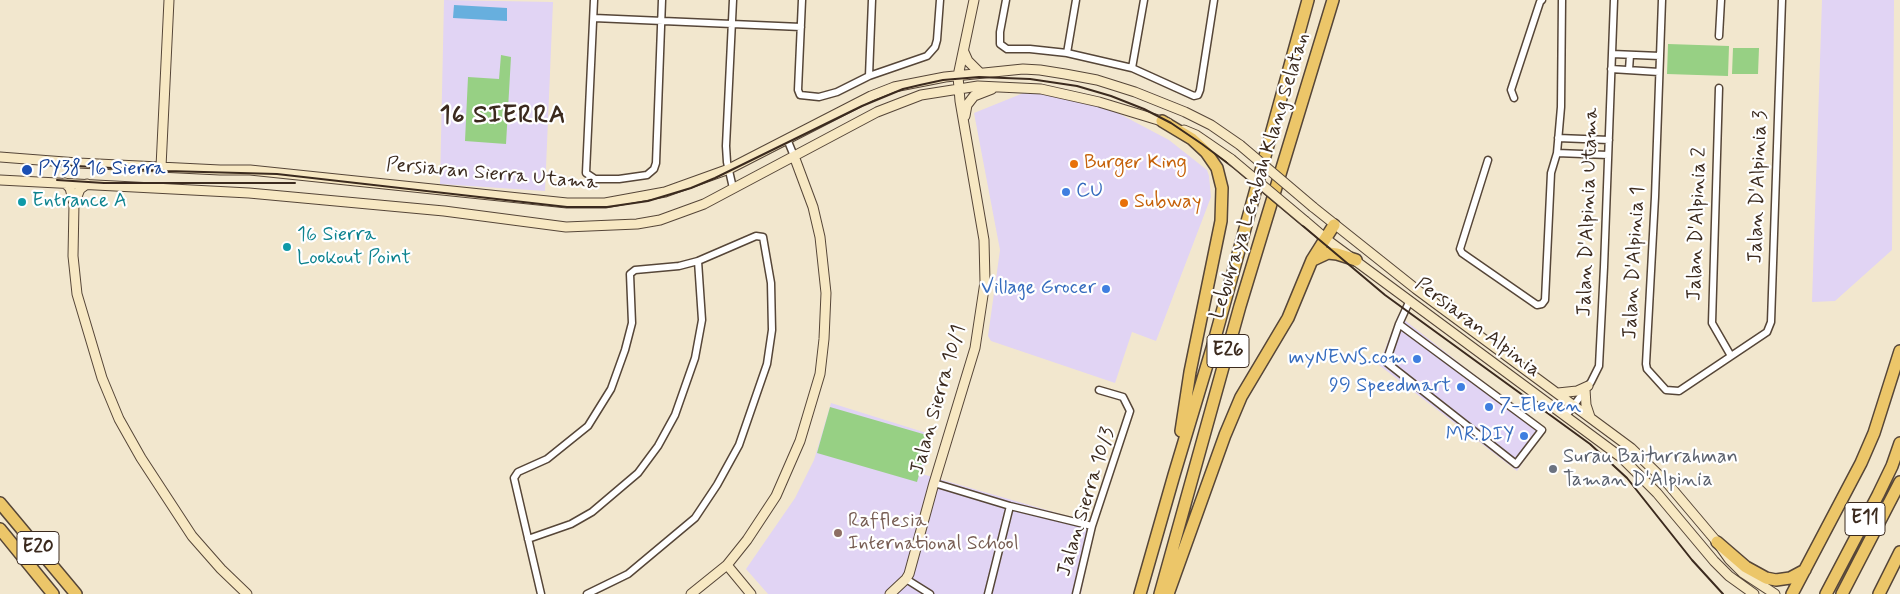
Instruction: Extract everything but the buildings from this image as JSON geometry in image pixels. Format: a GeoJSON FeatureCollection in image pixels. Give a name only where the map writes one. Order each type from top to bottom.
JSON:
{"type":"FeatureCollection","features":[{"type":"Feature","properties":{"kind":"highway","name":"Lebuhraya Lembah Klang Selatan"},"geometry":{"type":"LineString","coordinates":[[1140,594],[1213,345],[1308,0]]}},
{"type":"Feature","properties":{"kind":"highway","name":"Lebuhraya Lembah Klang Selatan"},"geometry":{"type":"LineString","coordinates":[[1160,594],[1240,306],[1333,0]]}},
{"type":"Feature","properties":{"kind":"highway"},"geometry":{"type":"LineString","coordinates":[[1162,121],[1192,139],[1206,152],[1217,168],[1222,188],[1221,222],[1190,372],[1174,475]]}},
{"type":"Feature","properties":{"kind":"highway"},"geometry":{"type":"LineString","coordinates":[[1168,594],[1241,397],[1288,318],[1312,260],[1334,225]]}},
{"type":"Feature","properties":{"kind":"highway"},"geometry":{"type":"LineString","coordinates":[[1312,260],[1328,253],[1356,260]]}},
{"type":"Feature","properties":{"kind":"highway"},"geometry":{"type":"LineString","coordinates":[[1792,594],[1807,569],[1861,463],[1874,433],[1900,351]]}},
{"type":"Feature","properties":{"kind":"highway","name":"E11"},"geometry":{"type":"LineString","coordinates":[[1826,594],[1878,495],[1892,466],[1900,443]]}},
{"type":"Feature","properties":{"kind":"highway","name":"E11"},"geometry":{"type":"LineString","coordinates":[[1842,594],[1900,482]]}},
{"type":"Feature","properties":{"kind":"highway","name":"E20"},"geometry":{"type":"LineString","coordinates":[[0,503],[76,594]]}},
{"type":"Feature","properties":{"kind":"highway","name":"E20"},"geometry":{"type":"LineString","coordinates":[[0,529],[53,594]]}},
{"type":"Feature","properties":{"kind":"highway"},"geometry":{"type":"LineString","coordinates":[[1717,542],[1746,567],[1766,578],[1776,580],[1790,578],[1807,569]]}},
{"type":"Feature","properties":{"kind":"highway"},"geometry":{"type":"LineString","coordinates":[[1879,594],[1900,552]]}},
{"type":"Feature","properties":{"kind":"main road"},"geometry":{"type":"LineString","coordinates":[[161,167],[169,0]]}},
{"type":"Feature","properties":{"kind":"main road","name":"Jalan Sierra 10/1"},"geometry":{"type":"LineString","coordinates":[[906,579],[975,348],[985,282],[984,240],[964,124],[958,76],[974,0]]}},
{"type":"Feature","properties":{"kind":"main road"},"geometry":{"type":"LineString","coordinates":[[964,52],[968,61],[980,73]]}},
{"type":"Feature","properties":{"kind":"main road","name":"Persiaran Sierra Utama"},"geometry":{"type":"LineString","coordinates":[[0,157],[161,167],[250,170],[471,194],[586,204],[624,200],[665,192],[729,169],[871,96],[894,87],[980,73],[1040,70],[1096,80],[1135,92],[1185,112],[1211,125],[1240,145],[1313,207]]}},
{"type":"Feature","properties":{"kind":"main road"},"geometry":{"type":"LineString","coordinates":[[964,124],[967,105],[974,96],[1000,86]]}},
{"type":"Feature","properties":{"kind":"main road","name":"Persiaran Sierra Utama"},"geometry":{"type":"LineString","coordinates":[[0,180],[249,193],[444,211],[566,227],[637,224],[660,220],[704,204],[876,112],[902,102],[921,95],[959,88],[1000,86],[1058,91],[1162,121],[1196,135],[1231,158],[1305,221]]}},
{"type":"Feature","properties":{"kind":"main road"},"geometry":{"type":"LineString","coordinates":[[691,594],[727,565],[747,540],[776,496],[800,441],[820,374],[826,293],[820,237],[813,207],[794,156]]}},
{"type":"Feature","properties":{"kind":"main road"},"geometry":{"type":"LineString","coordinates":[[65,183],[70,188],[74,204]]}},
{"type":"Feature","properties":{"kind":"main road"},"geometry":{"type":"LineString","coordinates":[[87,184],[76,194],[74,204],[73,256],[77,294],[102,378],[119,419],[140,458],[192,536],[220,569],[247,594]]}},
{"type":"Feature","properties":{"kind":"main road","name":"Persiaran Alpinia"},"geometry":{"type":"LineString","coordinates":[[1313,207],[1416,289],[1631,448],[1668,484],[1743,574],[1775,594]]}},
{"type":"Feature","properties":{"kind":"main road","name":"Persiaran Alpinia"},"geometry":{"type":"LineString","coordinates":[[1305,221],[1326,239],[1622,458],[1657,493],[1719,566],[1740,586],[1754,594]]}},
{"type":"Feature","properties":{"kind":"main road"},"geometry":{"type":"LineString","coordinates":[[1558,393],[1577,391],[1587,387],[1586,405],[1590,417]]}},
{"type":"Feature","properties":{"kind":"main road"},"geometry":{"type":"LineString","coordinates":[[1657,493],[1668,484]]}},
{"type":"Feature","properties":{"kind":"main road"},"geometry":{"type":"LineString","coordinates":[[727,565],[751,594]]}},
{"type":"Feature","properties":{"kind":"main road"},"geometry":{"type":"LineString","coordinates":[[890,594],[906,579]]}},
{"type":"Feature","properties":{"kind":"street"},"geometry":{"type":"LineString","coordinates":[[594,0],[586,172],[595,179],[619,180],[647,176],[654,169],[656,163],[662,0]]}},
{"type":"Feature","properties":{"kind":"street"},"geometry":{"type":"LineString","coordinates":[[733,0],[726,146],[733,188]]}},
{"type":"Feature","properties":{"kind":"street"},"geometry":{"type":"LineString","coordinates":[[802,0],[798,90],[800,95],[819,96],[837,92],[869,76],[927,56],[936,47],[940,0]]}},
{"type":"Feature","properties":{"kind":"street"},"geometry":{"type":"LineString","coordinates":[[869,76],[872,0]]}},
{"type":"Feature","properties":{"kind":"street"},"geometry":{"type":"LineString","coordinates":[[1006,0],[1000,32],[1000,44],[1007,49],[1030,49],[1067,53],[1132,68],[1194,96],[1198,95],[1214,0]]}},
{"type":"Feature","properties":{"kind":"street"},"geometry":{"type":"LineString","coordinates":[[1067,53],[1076,0]]}},
{"type":"Feature","properties":{"kind":"street"},"geometry":{"type":"LineString","coordinates":[[1132,68],[1144,0]]}},
{"type":"Feature","properties":{"kind":"street"},"geometry":{"type":"LineString","coordinates":[[1514,98],[1511,90],[1542,0]]}},
{"type":"Feature","properties":{"kind":"street"},"geometry":{"type":"LineString","coordinates":[[1488,160],[1460,249],[1462,253],[1537,305],[1542,304],[1545,300],[1551,172],[1557,153],[1558,138],[1562,0]]}},
{"type":"Feature","properties":{"kind":"street","name":"Jalan D'Alpinia Utama"},"geometry":{"type":"LineString","coordinates":[[1566,416],[1587,387],[1599,366],[1614,0]]}},
{"type":"Feature","properties":{"kind":"street","name":"Jalan D'Alpinia 1"},"geometry":{"type":"LineString","coordinates":[[1662,0],[1647,369],[1666,390],[1679,391],[1731,356]]}},
{"type":"Feature","properties":{"kind":"street"},"geometry":{"type":"LineString","coordinates":[[1719,36],[1721,0]]}},
{"type":"Feature","properties":{"kind":"street","name":"Jalan D'Alpinia 3"},"geometry":{"type":"LineString","coordinates":[[1731,356],[1767,332],[1770,322],[1782,0]]}},
{"type":"Feature","properties":{"kind":"street"},"geometry":{"type":"LineString","coordinates":[[594,18],[801,27]]}},
{"type":"Feature","properties":{"kind":"street"},"geometry":{"type":"LineString","coordinates":[[1612,54],[1660,56]]}},
{"type":"Feature","properties":{"kind":"street"},"geometry":{"type":"LineString","coordinates":[[1629,70],[1630,55]]}},
{"type":"Feature","properties":{"kind":"street"},"geometry":{"type":"LineString","coordinates":[[1611,69],[1659,72]]}},
{"type":"Feature","properties":{"kind":"street","name":"Jalan D'Alpinia 2"},"geometry":{"type":"LineString","coordinates":[[1719,88],[1712,323],[1731,356]]}},
{"type":"Feature","properties":{"kind":"street"},"geometry":{"type":"LineString","coordinates":[[1558,138],[1609,140]]}},
{"type":"Feature","properties":{"kind":"street"},"geometry":{"type":"LineString","coordinates":[[787,139],[794,156]]}},
{"type":"Feature","properties":{"kind":"street"},"geometry":{"type":"LineString","coordinates":[[1557,153],[1608,155]]}},
{"type":"Feature","properties":{"kind":"street"},"geometry":{"type":"LineString","coordinates":[[541,594],[514,478],[518,472],[547,459],[588,426],[611,389],[625,350],[632,323],[630,274],[635,270],[679,266],[698,261],[756,236],[763,237],[771,283],[772,330],[767,364],[739,445],[717,485],[695,518],[628,574],[587,594]]}},
{"type":"Feature","properties":{"kind":"street"},"geometry":{"type":"LineString","coordinates":[[528,539],[571,524],[592,512],[638,473],[658,446],[676,414],[695,358],[702,320],[698,261]]}},
{"type":"Feature","properties":{"kind":"street"},"geometry":{"type":"LineString","coordinates":[[1400,324],[1542,430],[1516,464],[1386,362],[1400,324],[1410,300]]}},
{"type":"Feature","properties":{"kind":"street","name":"Jalan Sierra 10/3"},"geometry":{"type":"LineString","coordinates":[[1076,594],[1092,526],[1129,420],[1130,411],[1123,397],[1098,390]]}},
{"type":"Feature","properties":{"kind":"street"},"geometry":{"type":"LineString","coordinates":[[934,483],[1010,506],[1092,526]]}},
{"type":"Feature","properties":{"kind":"street"},"geometry":{"type":"LineString","coordinates":[[988,594],[1010,506]]}},
{"type":"Feature","properties":{"kind":"street"},"geometry":{"type":"LineString","coordinates":[[906,579],[930,594]]}},
{"type":"Feature","properties":{"kind":"shaded area"},"geometry":{"type":"Polygon","coordinates":[[[444,0],[553,2],[545,191],[440,184],[444,0]]]}},
{"type":"Feature","properties":{"kind":"shaded area"},"geometry":{"type":"Polygon","coordinates":[[[1822,0],[1894,0],[1892,250],[1835,301],[1812,302],[1822,0]]]}},
{"type":"Feature","properties":{"kind":"shaded area"},"geometry":{"type":"Polygon","coordinates":[[[1026,92],[1063,95],[1116,112],[1169,140],[1207,170],[1209,176],[1211,197],[1156,341],[1132,332],[1115,383],[991,341],[988,336],[1000,250],[974,113],[1026,92]]]}},
{"type":"Feature","properties":{"kind":"shaded area"},"geometry":{"type":"Polygon","coordinates":[[[1398,315],[1545,430],[1517,471],[1379,365],[1398,315]]]}},
{"type":"Feature","properties":{"kind":"shaded area"},"geometry":{"type":"Polygon","coordinates":[[[831,403],[933,435],[922,474],[1095,524],[1081,594],[768,594],[746,569],[795,498],[814,460],[831,403]]]}},
{"type":"Feature","properties":{"kind":"green space"},"geometry":{"type":"Polygon","coordinates":[[[1668,44],[1729,46],[1728,76],[1667,74],[1668,44]]]}},
{"type":"Feature","properties":{"kind":"green space"},"geometry":{"type":"Polygon","coordinates":[[[1733,48],[1759,48],[1758,74],[1732,74],[1733,48]]]}},
{"type":"Feature","properties":{"kind":"green space"},"geometry":{"type":"Polygon","coordinates":[[[501,55],[511,57],[506,144],[465,141],[468,77],[499,79],[501,55]]]}},
{"type":"Feature","properties":{"kind":"green space"},"geometry":{"type":"Polygon","coordinates":[[[830,407],[930,436],[917,482],[817,453],[830,407]]]}},
{"type":"Feature","properties":{"kind":"water"},"geometry":{"type":"Polygon","coordinates":[[[454,5],[507,8],[507,21],[453,18],[454,5]]]}},
{"type":"Feature","properties":{"kind":"railway"},"geometry":{"type":"LineString","coordinates":[[58,165],[167,171],[277,174],[567,207],[607,207],[648,201],[691,188],[862,106],[903,89],[943,80],[979,77],[1030,79],[1077,86],[1111,96],[1144,109],[1171,123],[1202,144],[1234,168],[1385,295],[1590,444],[1627,478],[1692,560],[1723,594]]}},
{"type":"Feature","properties":{"kind":"railway"},"geometry":{"type":"LineString","coordinates":[[57,180],[104,183],[295,183]]}},
{"type":"Feature","properties":{"kind":"place","name":"Burger King"},"geometry":{"type":"Point","coordinates":[1074,164]}},
{"type":"Feature","properties":{"kind":"place","name":"PY38 16 Sierra"},"geometry":{"type":"Point","coordinates":[27,170]}},
{"type":"Feature","properties":{"kind":"place","name":"CU"},"geometry":{"type":"Point","coordinates":[1066,192]}},
{"type":"Feature","properties":{"kind":"place","name":"Entrance A"},"geometry":{"type":"Point","coordinates":[22,202]}},
{"type":"Feature","properties":{"kind":"place","name":"Subway"},"geometry":{"type":"Point","coordinates":[1124,203]}},
{"type":"Feature","properties":{"kind":"place","name":"16 Sierra Lookout Point"},"geometry":{"type":"Point","coordinates":[287,247]}},
{"type":"Feature","properties":{"kind":"place","name":"Village Grocer"},"geometry":{"type":"Point","coordinates":[1106,289]}},
{"type":"Feature","properties":{"kind":"place","name":"myNEWS.com"},"geometry":{"type":"Point","coordinates":[1417,359]}},
{"type":"Feature","properties":{"kind":"place","name":"99 Speedmart"},"geometry":{"type":"Point","coordinates":[1461,387]}},
{"type":"Feature","properties":{"kind":"place","name":"7-Eleven"},"geometry":{"type":"Point","coordinates":[1489,407]}},
{"type":"Feature","properties":{"kind":"place","name":"MR.DIY"},"geometry":{"type":"Point","coordinates":[1524,436]}},
{"type":"Feature","properties":{"kind":"place","name":"Surau Baiturrahman Taman D'Alpinia"},"geometry":{"type":"Point","coordinates":[1553,469]}},
{"type":"Feature","properties":{"kind":"place","name":"Rafflesia International School"},"geometry":{"type":"Point","coordinates":[838,533]}},
{"type":"Feature","properties":{"kind":"district","name":"16 SIERRA"},"geometry":{"type":"Point","coordinates":[503,117]}}]}
